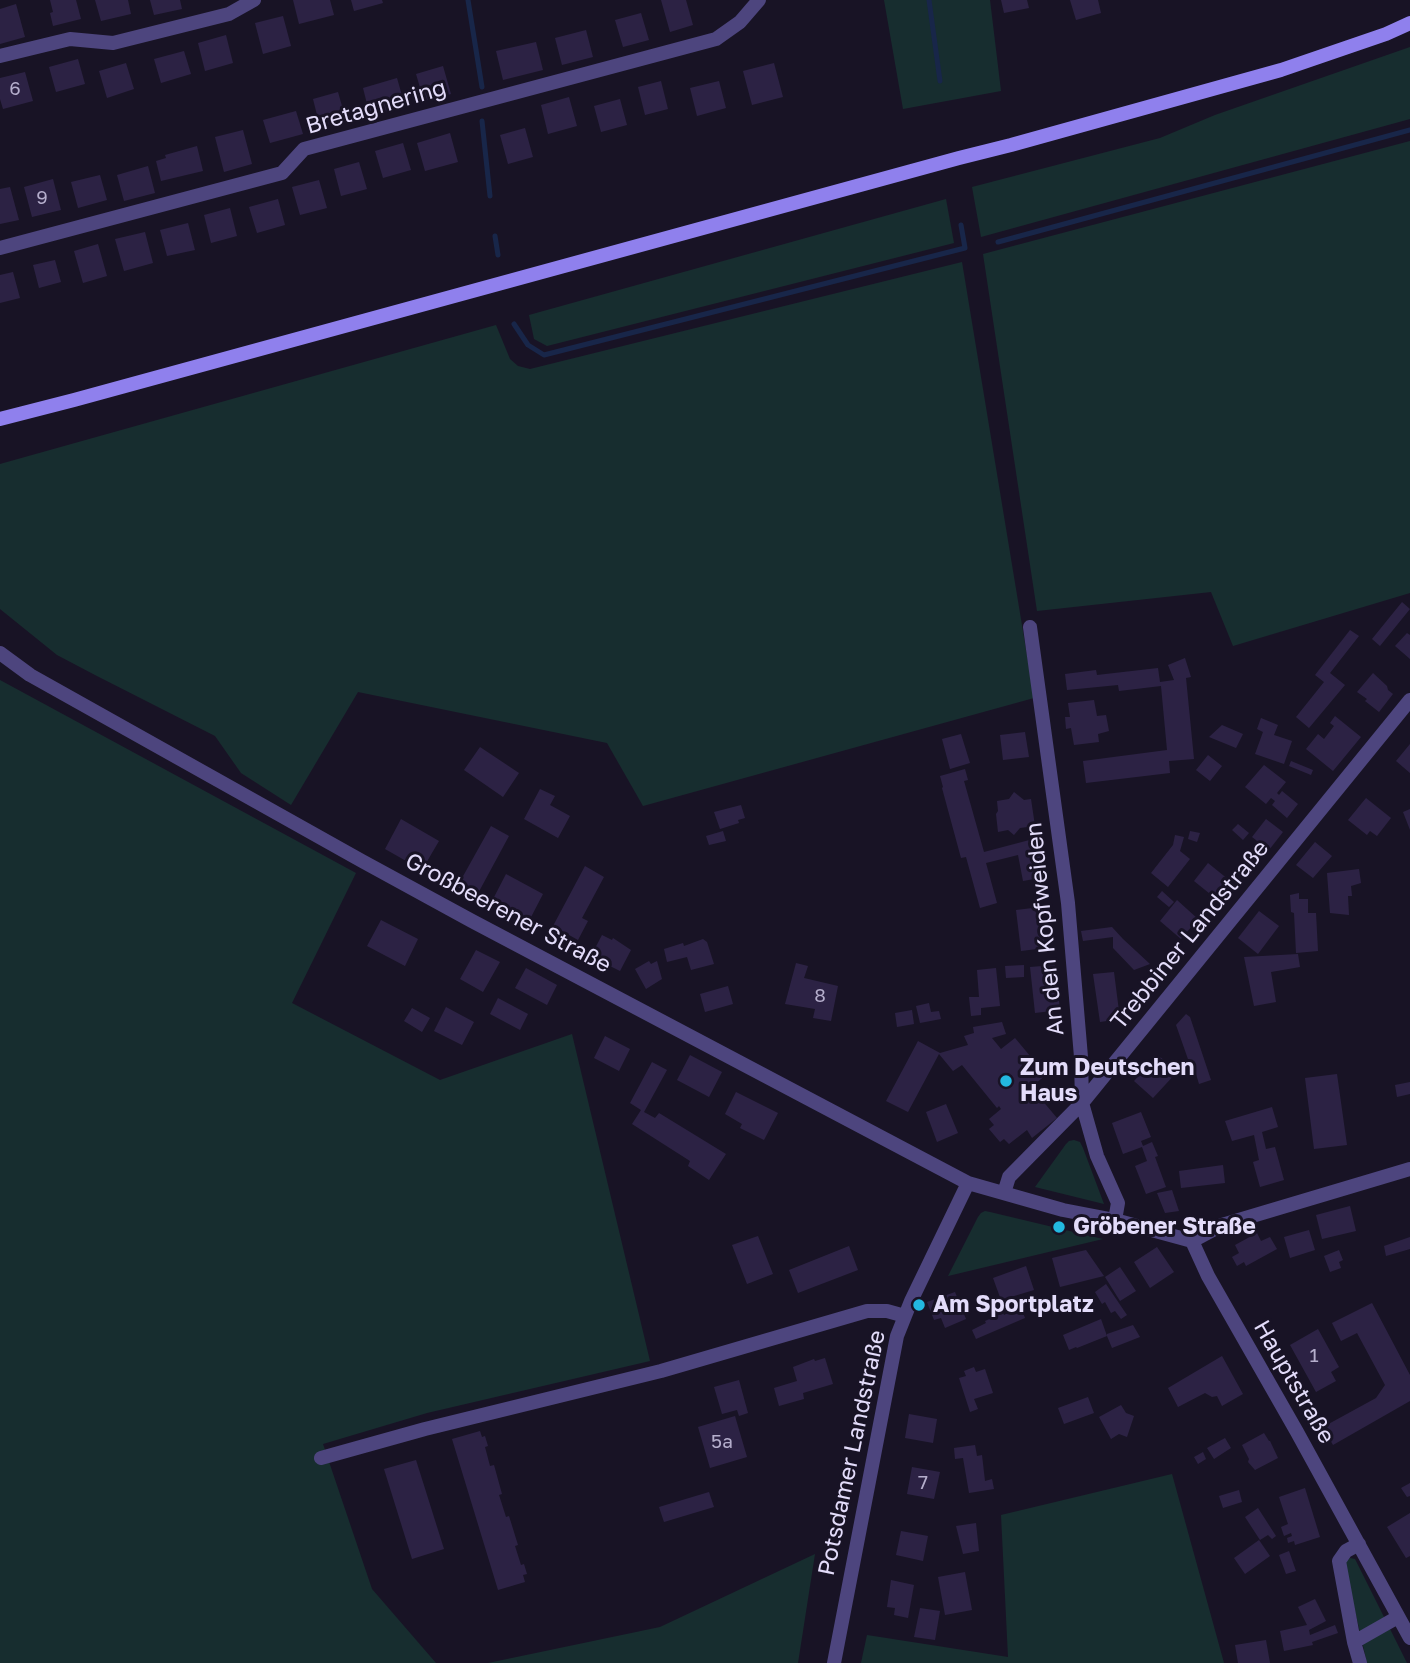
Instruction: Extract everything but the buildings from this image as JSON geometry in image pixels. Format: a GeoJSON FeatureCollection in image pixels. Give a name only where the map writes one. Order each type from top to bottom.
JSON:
{"type":"FeatureCollection","features":[{"type":"Feature","properties":{"kind":"main road"},"geometry":{"type":"LineString","coordinates":[[0,419],[1281,70],[1386,34],[1410,23]]}},
{"type":"Feature","properties":{"kind":"street"},"geometry":{"type":"LineString","coordinates":[[0,56],[70,39],[113,43],[229,14],[254,0]]}},
{"type":"Feature","properties":{"kind":"street","name":"Bretagnering"},"geometry":{"type":"LineString","coordinates":[[0,248],[282,173],[304,149],[716,39],[740,22],[759,0]]}},
{"type":"Feature","properties":{"kind":"street","name":"An den Kopfweiden"},"geometry":{"type":"LineString","coordinates":[[1030,627],[1068,903],[1083,1103],[1097,1156],[1118,1203],[1115,1220]]}},
{"type":"Feature","properties":{"kind":"street","name":"Großbeerener Straße"},"geometry":{"type":"LineString","coordinates":[[0,653],[30,674],[362,861],[968,1183],[1004,1194]]}},
{"type":"Feature","properties":{"kind":"street","name":"Trebbiner Landstraße"},"geometry":{"type":"LineString","coordinates":[[1004,1194],[1009,1177],[1083,1103],[1410,700]]}},
{"type":"Feature","properties":{"kind":"street"},"geometry":{"type":"LineString","coordinates":[[1004,1194],[1192,1241],[1222,1225],[1410,1169]]}},
{"type":"Feature","properties":{"kind":"street","name":"Potsdamer Landstraße"},"geometry":{"type":"LineString","coordinates":[[834,1663],[897,1336],[968,1183]]}},
{"type":"Feature","properties":{"kind":"street","name":"Hauptstraße"},"geometry":{"type":"LineString","coordinates":[[1192,1241],[1208,1276],[1410,1638]]}},
{"type":"Feature","properties":{"kind":"street"},"geometry":{"type":"LineString","coordinates":[[321,1458],[425,1429],[661,1371],[867,1311],[887,1311],[905,1316]]}},
{"type":"Feature","properties":{"kind":"street"},"geometry":{"type":"LineString","coordinates":[[1359,1544],[1346,1551],[1339,1561],[1360,1663]]}},
{"type":"Feature","properties":{"kind":"street"},"geometry":{"type":"LineString","coordinates":[[1354,1642],[1398,1617]]}},
{"type":"Feature","properties":{"kind":"green space"},"geometry":{"type":"Polygon","coordinates":[[[884,0],[990,0],[1001,91],[903,109],[884,0]]]}},
{"type":"Feature","properties":{"kind":"green space"},"geometry":{"type":"Polygon","coordinates":[[[1410,47],[1410,119],[981,237],[972,187],[1160,138],[1215,115],[1410,47]]]}},
{"type":"Feature","properties":{"kind":"green space"},"geometry":{"type":"Polygon","coordinates":[[[1410,141],[1410,593],[1233,646],[1211,592],[1037,611],[983,254],[1410,141]]]}},
{"type":"Feature","properties":{"kind":"green space"},"geometry":{"type":"Polygon","coordinates":[[[946,199],[954,243],[547,346],[534,339],[529,315],[946,199]]]}},
{"type":"Feature","properties":{"kind":"green space"},"geometry":{"type":"Polygon","coordinates":[[[962,262],[1034,698],[643,806],[607,743],[358,692],[291,805],[241,773],[215,736],[57,655],[0,609],[0,464],[496,325],[510,359],[518,366],[530,369],[962,262]]]}},
{"type":"Feature","properties":{"kind":"green space"},"geometry":{"type":"Polygon","coordinates":[[[0,680],[356,873],[292,1003],[440,1080],[572,1034],[650,1361],[427,1413],[323,1444],[372,1589],[436,1663],[0,1663],[0,680]]]}},
{"type":"Feature","properties":{"kind":"green space"},"geometry":{"type":"Polygon","coordinates":[[[1074,1140],[1080,1142],[1083,1148],[1104,1204],[1035,1187],[1066,1144],[1074,1140]]]}},
{"type":"Feature","properties":{"kind":"green space"},"geometry":{"type":"Polygon","coordinates":[[[985,1211],[1103,1239],[948,1276],[978,1217],[985,1211]]]}},
{"type":"Feature","properties":{"kind":"green space"},"geometry":{"type":"Polygon","coordinates":[[[1172,1474],[1224,1663],[861,1663],[867,1635],[1008,1657],[1001,1515],[1172,1474]]]}},
{"type":"Feature","properties":{"kind":"green space"},"geometry":{"type":"Polygon","coordinates":[[[815,1554],[798,1663],[488,1663],[660,1627],[815,1554]]]}},
{"type":"Feature","properties":{"kind":"green space"},"geometry":{"type":"Polygon","coordinates":[[[1350,1558],[1355,1559],[1407,1663],[1367,1663],[1344,1563],[1350,1558]]]}},
{"type":"Feature","properties":{"kind":"waterway"},"geometry":{"type":"LineString","coordinates":[[468,0],[482,87]]}},
{"type":"Feature","properties":{"kind":"waterway"},"geometry":{"type":"LineString","coordinates":[[929,0],[940,81]]}},
{"type":"Feature","properties":{"kind":"waterway"},"geometry":{"type":"LineString","coordinates":[[482,121],[490,196]]}},
{"type":"Feature","properties":{"kind":"waterway"},"geometry":{"type":"LineString","coordinates":[[998,242],[1410,130]]}},
{"type":"Feature","properties":{"kind":"waterway"},"geometry":{"type":"LineString","coordinates":[[514,324],[528,345],[544,355],[965,248],[961,225]]}},
{"type":"Feature","properties":{"kind":"waterway"},"geometry":{"type":"LineString","coordinates":[[495,236],[498,255]]}},
{"type":"Feature","properties":{"kind":"place","name":"Zum Deutschen Haus"},"geometry":{"type":"Point","coordinates":[1006,1081]}},
{"type":"Feature","properties":{"kind":"place","name":"Gröbener Straße"},"geometry":{"type":"Point","coordinates":[1059,1227]}},
{"type":"Feature","properties":{"kind":"place","name":"Am Sportplatz"},"geometry":{"type":"Point","coordinates":[919,1305]}}]}
